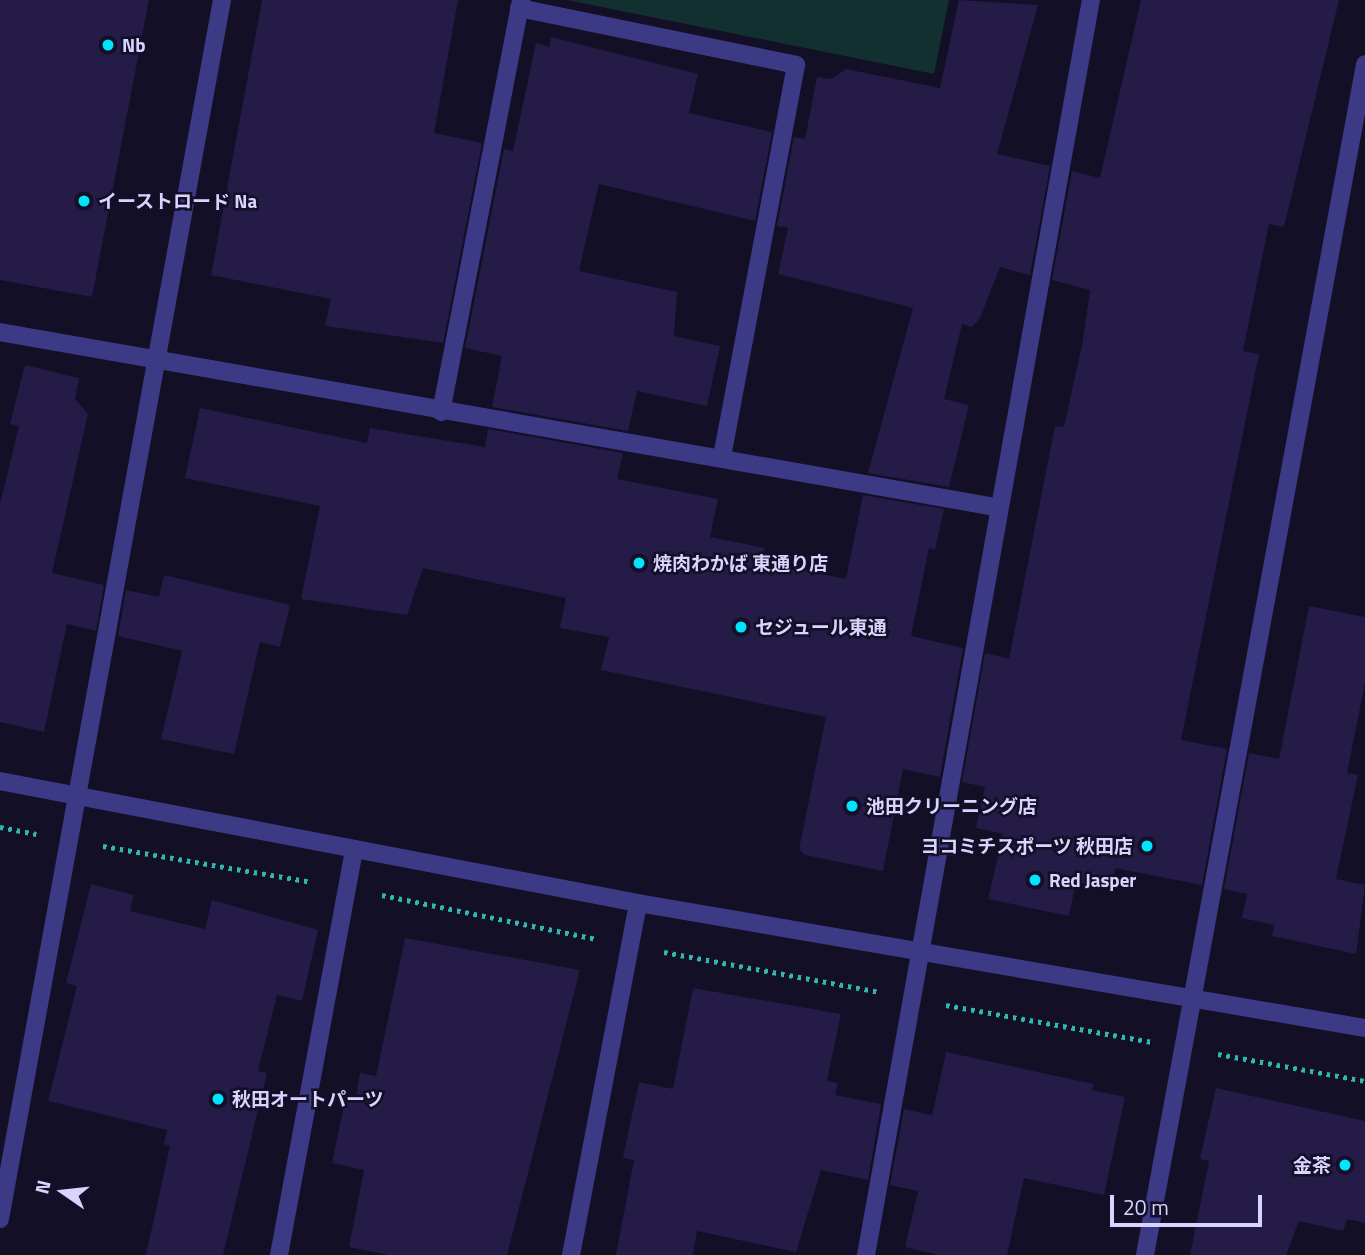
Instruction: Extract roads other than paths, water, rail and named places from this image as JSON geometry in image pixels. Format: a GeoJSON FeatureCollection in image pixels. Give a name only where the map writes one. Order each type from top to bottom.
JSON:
{"type":"FeatureCollection","features":[{"type":"Feature","properties":{"kind":"street"},"geometry":{"type":"LineString","coordinates":[[0,1219],[65,840],[222,0]]}},
{"type":"Feature","properties":{"kind":"street"},"geometry":{"type":"LineString","coordinates":[[866,1255],[922,951],[996,507],[1091,0]]}},
{"type":"Feature","properties":{"kind":"street"},"geometry":{"type":"LineString","coordinates":[[441,412],[520,4],[796,65],[722,456]]}},
{"type":"Feature","properties":{"kind":"street"},"geometry":{"type":"LineString","coordinates":[[1145,1255],[1181,1048],[1365,64]]}},
{"type":"Feature","properties":{"kind":"street"},"geometry":{"type":"LineString","coordinates":[[0,332],[441,412],[722,456],[996,507]]}},
{"type":"Feature","properties":{"kind":"street"},"geometry":{"type":"LineString","coordinates":[[0,781],[74,792],[638,904],[1191,996],[1365,1028]]}},
{"type":"Feature","properties":{"kind":"street"},"geometry":{"type":"LineString","coordinates":[[279,1255],[354,849]]}},
{"type":"Feature","properties":{"kind":"street"},"geometry":{"type":"LineString","coordinates":[[571,1255],[638,904]]}},
{"type":"Feature","properties":{"kind":"place","name":"Nb"},"geometry":{"type":"Point","coordinates":[108,45]}},
{"type":"Feature","properties":{"kind":"place","name":"イーストロード Na"},"geometry":{"type":"Point","coordinates":[84,201]}},
{"type":"Feature","properties":{"kind":"place","name":"焼肉わかば 東通り店"},"geometry":{"type":"Point","coordinates":[639,563]}},
{"type":"Feature","properties":{"kind":"place","name":"セジュール東通"},"geometry":{"type":"Point","coordinates":[741,627]}},
{"type":"Feature","properties":{"kind":"place","name":"池田クリーニング店"},"geometry":{"type":"Point","coordinates":[852,806]}},
{"type":"Feature","properties":{"kind":"place","name":"ヨコミチスポーツ 秋田店"},"geometry":{"type":"Point","coordinates":[1147,846]}},
{"type":"Feature","properties":{"kind":"place","name":"Red Jasper"},"geometry":{"type":"Point","coordinates":[1035,880]}},
{"type":"Feature","properties":{"kind":"place","name":"秋田オートパーツ"},"geometry":{"type":"Point","coordinates":[218,1099]}},
{"type":"Feature","properties":{"kind":"place","name":"金茶"},"geometry":{"type":"Point","coordinates":[1345,1165]}}]}
